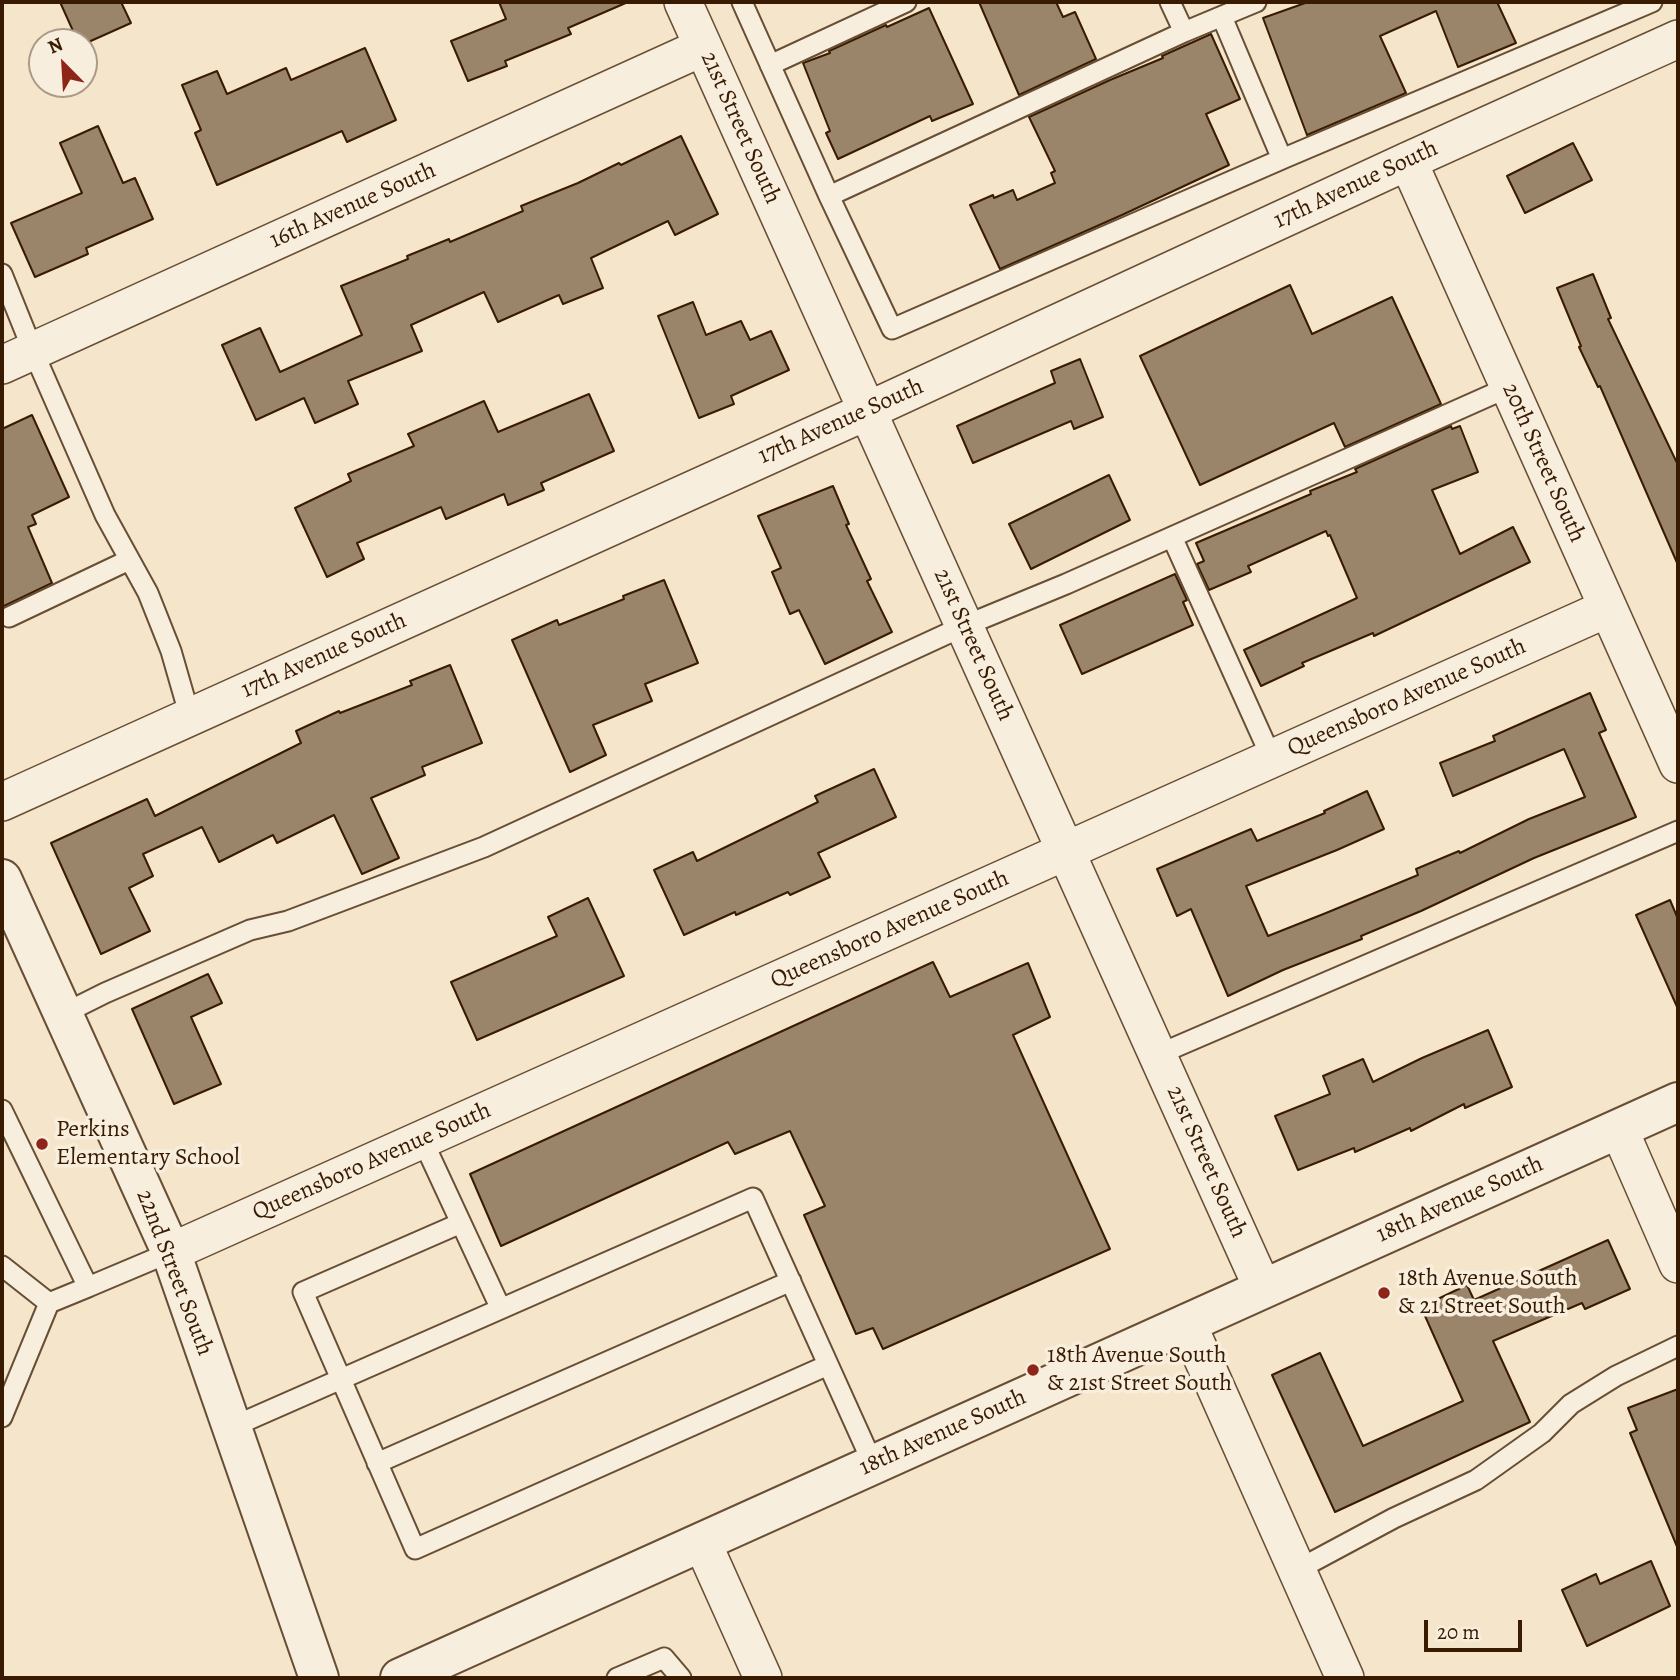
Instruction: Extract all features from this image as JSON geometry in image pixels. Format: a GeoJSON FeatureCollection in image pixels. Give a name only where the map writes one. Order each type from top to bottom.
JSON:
{"type":"FeatureCollection","features":[{"type":"Feature","properties":{"kind":"street","name":"21st Street South"},"geometry":{"type":"LineString","coordinates":[[682,2],[1263,1289]]}},
{"type":"Feature","properties":{"kind":"street","name":"17th Avenue South"},"geometry":{"type":"LineString","coordinates":[[2,802],[867,411],[1678,39]]}},
{"type":"Feature","properties":{"kind":"street","name":"16th Avenue South"},"geometry":{"type":"LineString","coordinates":[[17,358],[704,47]]}},
{"type":"Feature","properties":{"kind":"street","name":"20th Street South"},"geometry":{"type":"LineString","coordinates":[[1408,161],[1678,765]]}},
{"type":"Feature","properties":{"kind":"street","name":"Queensboro Avenue South"},"geometry":{"type":"LineString","coordinates":[[171,1252],[1608,608]]}},
{"type":"Feature","properties":{"kind":"street","name":"22nd Street South"},"geometry":{"type":"LineString","coordinates":[[2,879],[171,1252],[319,1678]]}},
{"type":"Feature","properties":{"kind":"street","name":"18th Avenue South"},"geometry":{"type":"LineString","coordinates":[[400,1678],[1678,1102]]}},
{"type":"Feature","properties":{"kind":"street"},"geometry":{"type":"LineString","coordinates":[[1619,1129],[1678,1264]]}},
{"type":"Feature","properties":{"kind":"street"},"geometry":{"type":"LineString","coordinates":[[1187,1323],[1345,1678]]}},
{"type":"Feature","properties":{"kind":"street"},"geometry":{"type":"LineString","coordinates":[[702,1542],[763,1678]]}},
{"type":"Feature","properties":{"kind":"lane"},"geometry":{"type":"LineString","coordinates":[[742,2],[892,329],[1652,2]]}},
{"type":"Feature","properties":{"kind":"lane"},"geometry":{"type":"LineString","coordinates":[[770,65],[906,2]]}},
{"type":"Feature","properties":{"kind":"lane"},"geometry":{"type":"LineString","coordinates":[[1170,2],[1184,32]]}},
{"type":"Feature","properties":{"kind":"lane"},"geometry":{"type":"LineString","coordinates":[[829,196],[1184,32],[1256,2]]}},
{"type":"Feature","properties":{"kind":"lane"},"geometry":{"type":"LineString","coordinates":[[1222,17],[1282,159]]}},
{"type":"Feature","properties":{"kind":"lane"},"geometry":{"type":"LineString","coordinates":[[2,274],[17,358],[153,605],[171,651],[190,717]]}},
{"type":"Feature","properties":{"kind":"lane"},"geometry":{"type":"LineString","coordinates":[[63,1014],[250,930],[288,921],[484,847],[964,626],[1066,584],[1509,387]]}},
{"type":"Feature","properties":{"kind":"lane"},"geometry":{"type":"LineString","coordinates":[[1172,537],[1272,759]]}},
{"type":"Feature","properties":{"kind":"lane"},"geometry":{"type":"LineString","coordinates":[[9,617],[129,560]]}},
{"type":"Feature","properties":{"kind":"lane"},"geometry":{"type":"LineString","coordinates":[[1157,1055],[1678,831]]}},
{"type":"Feature","properties":{"kind":"lane"},"geometry":{"type":"LineString","coordinates":[[2,1110],[88,1287]]}},
{"type":"Feature","properties":{"kind":"lane"},"geometry":{"type":"LineString","coordinates":[[422,1139],[500,1307]]}},
{"type":"Feature","properties":{"kind":"lane"},"geometry":{"type":"LineString","coordinates":[[232,1427],[753,1198],[873,1464]]}},
{"type":"Feature","properties":{"kind":"lane"},"geometry":{"type":"LineString","coordinates":[[461,1223],[303,1292],[415,1549],[828,1365]]}},
{"type":"Feature","properties":{"kind":"lane"},"geometry":{"type":"LineString","coordinates":[[2,1418],[49,1303],[171,1252]]}},
{"type":"Feature","properties":{"kind":"lane"},"geometry":{"type":"LineString","coordinates":[[2,1266],[49,1303]]}},
{"type":"Feature","properties":{"kind":"lane"},"geometry":{"type":"LineString","coordinates":[[377,1463],[791,1281]]}},
{"type":"Feature","properties":{"kind":"lane"},"geometry":{"type":"LineString","coordinates":[[1297,1570],[1394,1518],[1476,1480],[1542,1433],[1571,1404],[1616,1376],[1678,1346]]}},
{"type":"Feature","properties":{"kind":"lane"},"geometry":{"type":"LineString","coordinates":[[617,1678],[664,1658],[681,1678]]}},
{"type":"Feature","properties":{"kind":"building"},"geometry":{"type":"Polygon","coordinates":[[[60,2],[121,2],[131,23],[98,38],[98,28],[72,28],[60,2]]]}},
{"type":"Feature","properties":{"kind":"building"},"geometry":{"type":"Polygon","coordinates":[[[499,2],[628,2],[568,28],[571,34],[505,61],[507,66],[468,81],[451,41],[506,19],[499,2]]]}},
{"type":"Feature","properties":{"kind":"building"},"geometry":{"type":"Polygon","coordinates":[[[979,2],[1056,2],[1063,17],[1075,12],[1096,59],[1019,95],[979,2]]]}},
{"type":"Feature","properties":{"kind":"building"},"geometry":{"type":"Polygon","coordinates":[[[1308,2],[1497,2],[1516,43],[1458,67],[1436,11],[1380,36],[1406,93],[1307,135],[1263,18],[1308,2]]]}},
{"type":"Feature","properties":{"kind":"building"},"geometry":{"type":"Polygon","coordinates":[[[929,8],[973,104],[932,121],[930,116],[838,159],[826,133],[830,131],[803,63],[929,8]]]}},
{"type":"Feature","properties":{"kind":"building"},"geometry":{"type":"Polygon","coordinates":[[[1211,34],[1240,99],[1206,114],[1229,165],[1000,269],[970,205],[1013,190],[1017,200],[1055,183],[1051,173],[1055,171],[1029,117],[1211,34]]]}},
{"type":"Feature","properties":{"kind":"building"},"geometry":{"type":"Polygon","coordinates":[[[365,48],[396,120],[347,142],[342,131],[217,185],[195,133],[201,130],[182,85],[217,71],[227,94],[286,68],[291,80],[365,48]]]}},
{"type":"Feature","properties":{"kind":"building"},"geometry":{"type":"Polygon","coordinates":[[[98,126],[123,183],[135,178],[153,219],[86,248],[88,254],[35,277],[11,223],[82,193],[60,143],[98,126]]]}},
{"type":"Feature","properties":{"kind":"building"},"geometry":{"type":"Polygon","coordinates":[[[681,136],[718,214],[675,235],[668,221],[591,258],[603,288],[563,304],[559,295],[498,322],[484,292],[411,325],[422,351],[348,381],[358,404],[315,423],[304,398],[256,420],[222,345],[260,328],[280,372],[362,335],[341,286],[408,259],[407,256],[449,239],[450,242],[523,211],[521,206],[619,163],[621,165],[681,136]]]}},
{"type":"Feature","properties":{"kind":"building"},"geometry":{"type":"Polygon","coordinates":[[[1573,143],[1592,180],[1525,213],[1507,176],[1573,143]]]}},
{"type":"Feature","properties":{"kind":"building"},"geometry":{"type":"Polygon","coordinates":[[[1593,274],[1611,318],[1608,319],[1678,465],[1678,565],[1600,386],[1598,387],[1579,347],[1581,346],[1557,288],[1593,274]]]}},
{"type":"Feature","properties":{"kind":"building"},"geometry":{"type":"Polygon","coordinates":[[[1290,285],[1312,334],[1392,297],[1441,404],[1345,447],[1334,423],[1200,485],[1140,356],[1290,285]]]}},
{"type":"Feature","properties":{"kind":"building"},"geometry":{"type":"Polygon","coordinates":[[[693,302],[706,335],[741,321],[750,340],[771,331],[789,370],[731,396],[734,404],[699,418],[658,316],[693,302]]]}},
{"type":"Feature","properties":{"kind":"building"},"geometry":{"type":"Polygon","coordinates":[[[1080,359],[1103,417],[1074,429],[1071,421],[973,463],[957,426],[1055,383],[1051,371],[1080,359]]]}},
{"type":"Feature","properties":{"kind":"building"},"geometry":{"type":"Polygon","coordinates":[[[589,394],[614,451],[541,483],[544,490],[508,505],[504,494],[446,519],[441,507],[357,543],[364,559],[327,577],[295,508],[351,481],[348,474],[414,446],[408,434],[484,401],[498,432],[589,394]]]}},
{"type":"Feature","properties":{"kind":"building"},"geometry":{"type":"Polygon","coordinates":[[[32,415],[69,497],[32,515],[36,524],[28,527],[52,583],[2,607],[2,429],[32,415]]]}},
{"type":"Feature","properties":{"kind":"building"},"geometry":{"type":"Polygon","coordinates":[[[1451,426],[1452,429],[1460,426],[1478,472],[1432,490],[1460,554],[1513,527],[1530,562],[1374,636],[1373,633],[1302,663],[1304,666],[1261,686],[1244,650],[1357,598],[1330,535],[1328,536],[1326,531],[1248,566],[1251,572],[1209,590],[1197,564],[1204,561],[1196,543],[1311,494],[1310,491],[1357,472],[1355,469],[1451,426]]]}},
{"type":"Feature","properties":{"kind":"building"},"geometry":{"type":"Polygon","coordinates":[[[1109,475],[1130,520],[1031,569],[1009,524],[1109,475]]]}},
{"type":"Feature","properties":{"kind":"building"},"geometry":{"type":"Polygon","coordinates":[[[833,486],[849,524],[846,525],[871,579],[867,581],[892,632],[825,664],[799,610],[790,614],[772,572],[781,568],[758,516],[833,486]]]}},
{"type":"Feature","properties":{"kind":"building"},"geometry":{"type":"Polygon","coordinates":[[[1175,574],[1187,600],[1183,602],[1193,625],[1082,674],[1060,625],[1175,574]]]}},
{"type":"Feature","properties":{"kind":"building"},"geometry":{"type":"Polygon","coordinates":[[[664,580],[698,663],[645,684],[652,701],[593,725],[606,755],[570,772],[512,640],[557,620],[559,625],[664,580]]]}},
{"type":"Feature","properties":{"kind":"building"},"geometry":{"type":"Polygon","coordinates":[[[450,665],[482,743],[422,767],[425,775],[371,798],[399,858],[362,874],[334,815],[277,843],[273,835],[219,862],[202,827],[143,854],[153,876],[129,888],[150,931],[101,954],[51,843],[147,799],[155,816],[301,743],[296,731],[339,711],[340,713],[412,685],[410,681],[450,665]]]}},
{"type":"Feature","properties":{"kind":"building"},"geometry":{"type":"Polygon","coordinates":[[[1590,693],[1606,730],[1599,733],[1636,817],[1534,858],[1361,936],[1362,939],[1283,970],[1228,996],[1191,909],[1177,916],[1157,869],[1251,829],[1257,841],[1325,813],[1324,811],[1367,791],[1384,829],[1246,886],[1268,936],[1326,913],[1418,875],[1416,869],[1459,851],[1460,853],[1529,819],[1585,797],[1564,749],[1453,796],[1440,763],[1495,741],[1493,736],[1590,693]]]}},
{"type":"Feature","properties":{"kind":"building"},"geometry":{"type":"Polygon","coordinates":[[[874,769],[896,817],[818,853],[830,877],[736,915],[735,912],[684,935],[654,870],[693,852],[697,861],[818,802],[815,796],[874,769]]]}},
{"type":"Feature","properties":{"kind":"building"},"geometry":{"type":"Polygon","coordinates":[[[588,898],[624,976],[477,1040],[451,982],[557,936],[548,917],[588,898]]]}},
{"type":"Feature","properties":{"kind":"building"},"geometry":{"type":"Polygon","coordinates":[[[1670,900],[1678,919],[1678,1009],[1636,915],[1670,900]]]}},
{"type":"Feature","properties":{"kind":"building"},"geometry":{"type":"Polygon","coordinates":[[[933,962],[950,997],[1028,963],[1050,1017],[1013,1035],[1110,1249],[883,1349],[873,1328],[856,1334],[804,1215],[825,1206],[790,1131],[735,1154],[728,1142],[501,1246],[470,1174],[933,962]]]}},
{"type":"Feature","properties":{"kind":"building"},"geometry":{"type":"Polygon","coordinates":[[[208,974],[222,1003],[191,1017],[221,1084],[174,1104],[132,1009],[208,974]]]}},
{"type":"Feature","properties":{"kind":"building"},"geometry":{"type":"Polygon","coordinates":[[[1488,1030],[1512,1087],[1465,1108],[1464,1104],[1411,1131],[1410,1128],[1355,1152],[1354,1148],[1298,1170],[1275,1116],[1330,1094],[1323,1076],[1363,1059],[1373,1082],[1488,1030]]]}},
{"type":"Feature","properties":{"kind":"building"},"geometry":{"type":"Polygon","coordinates":[[[1608,1240],[1630,1289],[1585,1309],[1582,1303],[1493,1341],[1530,1422],[1335,1512],[1272,1375],[1320,1353],[1363,1446],[1463,1401],[1421,1307],[1467,1285],[1474,1300],[1608,1240]]]}},
{"type":"Feature","properties":{"kind":"building"},"geometry":{"type":"Polygon","coordinates":[[[1678,1389],[1678,1549],[1630,1433],[1637,1430],[1628,1408],[1678,1389]]]}},
{"type":"Feature","properties":{"kind":"building"},"geometry":{"type":"Polygon","coordinates":[[[1651,1561],[1670,1606],[1587,1646],[1562,1590],[1596,1574],[1600,1584],[1651,1561]]]}},
{"type":"Feature","properties":{"kind":"place","name":"Perkins Elementary School"},"geometry":{"type":"Point","coordinates":[42,1144]}},
{"type":"Feature","properties":{"kind":"place","name":"18th Avenue South & 21 Street South"},"geometry":{"type":"Point","coordinates":[1384,1293]}},
{"type":"Feature","properties":{"kind":"place","name":"18th Avenue South & 21st Street South"},"geometry":{"type":"Point","coordinates":[1033,1370]}}]}
